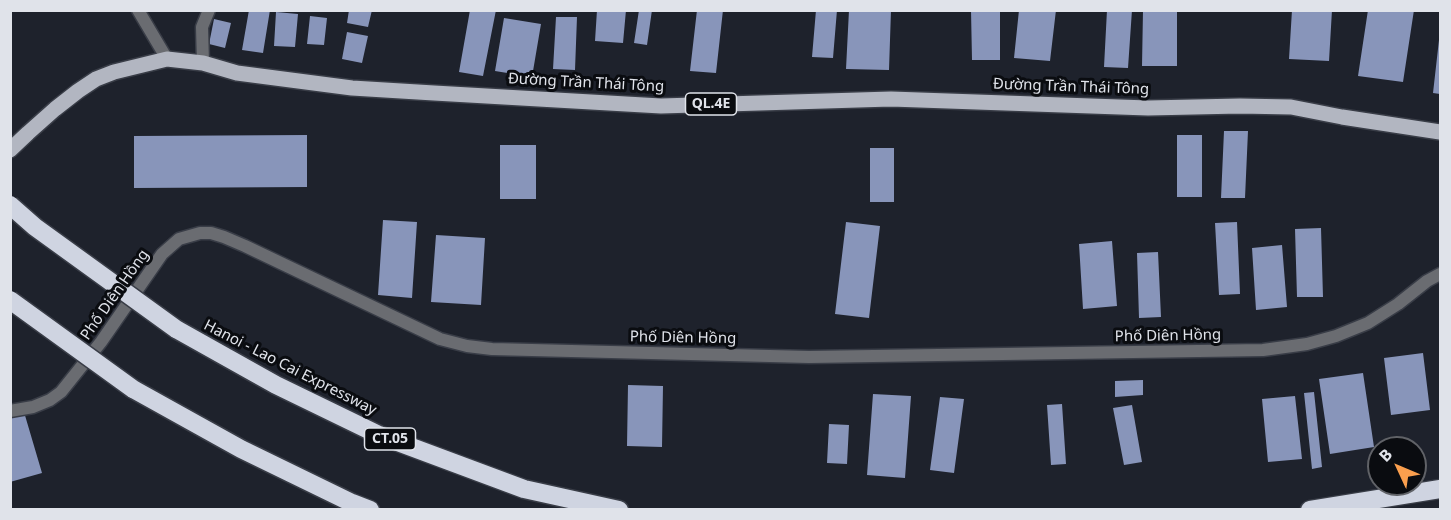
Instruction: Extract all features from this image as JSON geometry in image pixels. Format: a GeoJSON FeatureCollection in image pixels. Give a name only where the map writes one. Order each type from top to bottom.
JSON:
{"type":"FeatureCollection","features":[{"type":"Feature","properties":{"kind":"highway","name":"Hanoi - Lao Cai Expressway"},"geometry":{"type":"LineString","coordinates":[[10,206],[35,227],[176,329],[276,385],[379,435],[524,489],[619,510]]}},
{"type":"Feature","properties":{"kind":"highway"},"geometry":{"type":"LineString","coordinates":[[10,300],[133,390],[241,449],[370,510]]}},
{"type":"Feature","properties":{"kind":"highway"},"geometry":{"type":"LineString","coordinates":[[1310,510],[1440,489]]}},
{"type":"Feature","properties":{"kind":"main road","name":"Đường Trần Thái Tông"},"geometry":{"type":"LineString","coordinates":[[10,150],[55,109],[96,79],[114,72],[167,59],[203,63],[237,73],[352,88],[434,93],[661,106],[891,99],[1148,108],[1291,107],[1440,132]]}},
{"type":"Feature","properties":{"kind":"street"},"geometry":{"type":"LineString","coordinates":[[138,10],[167,59]]}},
{"type":"Feature","properties":{"kind":"street"},"geometry":{"type":"LineString","coordinates":[[203,63],[202,27],[209,10]]}},
{"type":"Feature","properties":{"kind":"street","name":"Phố Diên Hồng"},"geometry":{"type":"LineString","coordinates":[[10,411],[33,408],[61,392],[101,342],[162,254],[179,239],[200,233],[211,233],[245,246],[440,339],[492,349],[809,357],[1263,350],[1307,344],[1336,336],[1368,323],[1440,274]]}},
{"type":"Feature","properties":{"kind":"building"},"geometry":{"type":"Polygon","coordinates":[[[249,10],[270,10],[263,53],[242,50],[249,10]]]}},
{"type":"Feature","properties":{"kind":"building"},"geometry":{"type":"Polygon","coordinates":[[[349,10],[372,10],[368,27],[347,23],[349,10]]]}},
{"type":"Feature","properties":{"kind":"building"},"geometry":{"type":"Polygon","coordinates":[[[470,10],[496,10],[483,76],[459,72],[470,10]]]}},
{"type":"Feature","properties":{"kind":"building"},"geometry":{"type":"Polygon","coordinates":[[[597,10],[626,10],[623,43],[595,41],[597,10]]]}},
{"type":"Feature","properties":{"kind":"building"},"geometry":{"type":"Polygon","coordinates":[[[639,10],[652,10],[647,45],[634,43],[639,10]]]}},
{"type":"Feature","properties":{"kind":"building"},"geometry":{"type":"Polygon","coordinates":[[[697,10],[723,10],[716,73],[690,71],[697,10]]]}},
{"type":"Feature","properties":{"kind":"building"},"geometry":{"type":"Polygon","coordinates":[[[816,10],[837,10],[833,58],[812,57],[816,10]]]}},
{"type":"Feature","properties":{"kind":"building"},"geometry":{"type":"Polygon","coordinates":[[[849,10],[891,10],[889,70],[846,69],[849,10]]]}},
{"type":"Feature","properties":{"kind":"building"},"geometry":{"type":"Polygon","coordinates":[[[971,10],[1000,10],[1000,60],[972,60],[971,10]]]}},
{"type":"Feature","properties":{"kind":"building"},"geometry":{"type":"Polygon","coordinates":[[[1019,10],[1056,10],[1050,61],[1014,58],[1019,10]]]}},
{"type":"Feature","properties":{"kind":"building"},"geometry":{"type":"Polygon","coordinates":[[[1107,10],[1132,10],[1128,68],[1104,67],[1107,10]]]}},
{"type":"Feature","properties":{"kind":"building"},"geometry":{"type":"Polygon","coordinates":[[[1143,10],[1177,10],[1177,66],[1142,66],[1143,10]]]}},
{"type":"Feature","properties":{"kind":"building"},"geometry":{"type":"Polygon","coordinates":[[[1292,10],[1332,10],[1329,61],[1289,59],[1292,10]]]}},
{"type":"Feature","properties":{"kind":"building"},"geometry":{"type":"Polygon","coordinates":[[[1368,10],[1414,10],[1403,82],[1358,76],[1368,10]]]}},
{"type":"Feature","properties":{"kind":"building"},"geometry":{"type":"Polygon","coordinates":[[[276,12],[298,14],[295,47],[274,46],[276,12]]]}},
{"type":"Feature","properties":{"kind":"building"},"geometry":{"type":"Polygon","coordinates":[[[310,16],[327,18],[324,45],[307,44],[310,16]]]}},
{"type":"Feature","properties":{"kind":"building"},"geometry":{"type":"Polygon","coordinates":[[[556,17],[577,17],[575,70],[553,69],[556,17]]]}},
{"type":"Feature","properties":{"kind":"building"},"geometry":{"type":"Polygon","coordinates":[[[504,18],[541,24],[532,77],[495,71],[504,18]]]}},
{"type":"Feature","properties":{"kind":"building"},"geometry":{"type":"Polygon","coordinates":[[[214,19],[231,23],[225,48],[209,44],[214,19]]]}},
{"type":"Feature","properties":{"kind":"building"},"geometry":{"type":"Polygon","coordinates":[[[347,32],[368,36],[362,63],[342,59],[347,32]]]}},
{"type":"Feature","properties":{"kind":"building"},"geometry":{"type":"Polygon","coordinates":[[[1440,40],[1440,94],[1433,93],[1440,40]]]}},
{"type":"Feature","properties":{"kind":"building"},"geometry":{"type":"Polygon","coordinates":[[[1224,131],[1248,131],[1245,198],[1221,198],[1224,131]]]}},
{"type":"Feature","properties":{"kind":"building"},"geometry":{"type":"Polygon","coordinates":[[[307,135],[307,187],[134,188],[134,136],[307,135]]]}},
{"type":"Feature","properties":{"kind":"building"},"geometry":{"type":"Polygon","coordinates":[[[1177,135],[1202,135],[1202,197],[1177,197],[1177,135]]]}},
{"type":"Feature","properties":{"kind":"building"},"geometry":{"type":"Polygon","coordinates":[[[500,145],[536,145],[536,199],[500,199],[500,145]]]}},
{"type":"Feature","properties":{"kind":"building"},"geometry":{"type":"Polygon","coordinates":[[[870,148],[894,148],[894,202],[870,202],[870,148]]]}},
{"type":"Feature","properties":{"kind":"building"},"geometry":{"type":"Polygon","coordinates":[[[383,220],[417,222],[412,298],[378,295],[383,220]]]}},
{"type":"Feature","properties":{"kind":"building"},"geometry":{"type":"Polygon","coordinates":[[[846,222],[880,226],[869,318],[835,314],[846,222]]]}},
{"type":"Feature","properties":{"kind":"building"},"geometry":{"type":"Polygon","coordinates":[[[1237,222],[1240,294],[1219,295],[1215,223],[1237,222]]]}},
{"type":"Feature","properties":{"kind":"building"},"geometry":{"type":"Polygon","coordinates":[[[1321,228],[1323,297],[1297,297],[1295,229],[1321,228]]]}},
{"type":"Feature","properties":{"kind":"building"},"geometry":{"type":"Polygon","coordinates":[[[436,235],[485,238],[481,305],[431,302],[436,235]]]}},
{"type":"Feature","properties":{"kind":"building"},"geometry":{"type":"Polygon","coordinates":[[[1112,241],[1117,306],[1083,309],[1079,244],[1112,241]]]}},
{"type":"Feature","properties":{"kind":"building"},"geometry":{"type":"Polygon","coordinates":[[[1282,245],[1287,307],[1256,310],[1252,248],[1282,245]]]}},
{"type":"Feature","properties":{"kind":"building"},"geometry":{"type":"Polygon","coordinates":[[[1158,252],[1161,317],[1139,318],[1137,253],[1158,252]]]}},
{"type":"Feature","properties":{"kind":"building"},"geometry":{"type":"Polygon","coordinates":[[[1423,353],[1430,410],[1391,415],[1384,358],[1423,353]]]}},
{"type":"Feature","properties":{"kind":"building"},"geometry":{"type":"Polygon","coordinates":[[[1363,373],[1372,436],[1367,436],[1367,448],[1330,454],[1319,379],[1363,373]]]}},
{"type":"Feature","properties":{"kind":"building"},"geometry":{"type":"Polygon","coordinates":[[[1143,380],[1143,395],[1115,397],[1115,381],[1143,380]]]}},
{"type":"Feature","properties":{"kind":"building"},"geometry":{"type":"Polygon","coordinates":[[[628,385],[663,386],[662,447],[627,446],[628,385]]]}},
{"type":"Feature","properties":{"kind":"building"},"geometry":{"type":"Polygon","coordinates":[[[1314,392],[1322,467],[1312,469],[1304,393],[1314,392]]]}},
{"type":"Feature","properties":{"kind":"building"},"geometry":{"type":"Polygon","coordinates":[[[873,394],[911,396],[905,478],[867,475],[873,394]]]}},
{"type":"Feature","properties":{"kind":"building"},"geometry":{"type":"Polygon","coordinates":[[[1295,396],[1302,459],[1268,462],[1262,399],[1295,396]]]}},
{"type":"Feature","properties":{"kind":"building"},"geometry":{"type":"Polygon","coordinates":[[[940,397],[964,399],[954,473],[930,470],[940,397]]]}},
{"type":"Feature","properties":{"kind":"building"},"geometry":{"type":"Polygon","coordinates":[[[1062,404],[1066,464],[1051,465],[1047,405],[1062,404]]]}},
{"type":"Feature","properties":{"kind":"building"},"geometry":{"type":"Polygon","coordinates":[[[1132,405],[1142,462],[1124,465],[1113,408],[1132,405]]]}},
{"type":"Feature","properties":{"kind":"building"},"geometry":{"type":"Polygon","coordinates":[[[24,412],[42,473],[10,482],[10,416],[24,412]]]}},
{"type":"Feature","properties":{"kind":"building"},"geometry":{"type":"Polygon","coordinates":[[[829,424],[849,425],[847,464],[827,463],[829,424]]]}}]}
